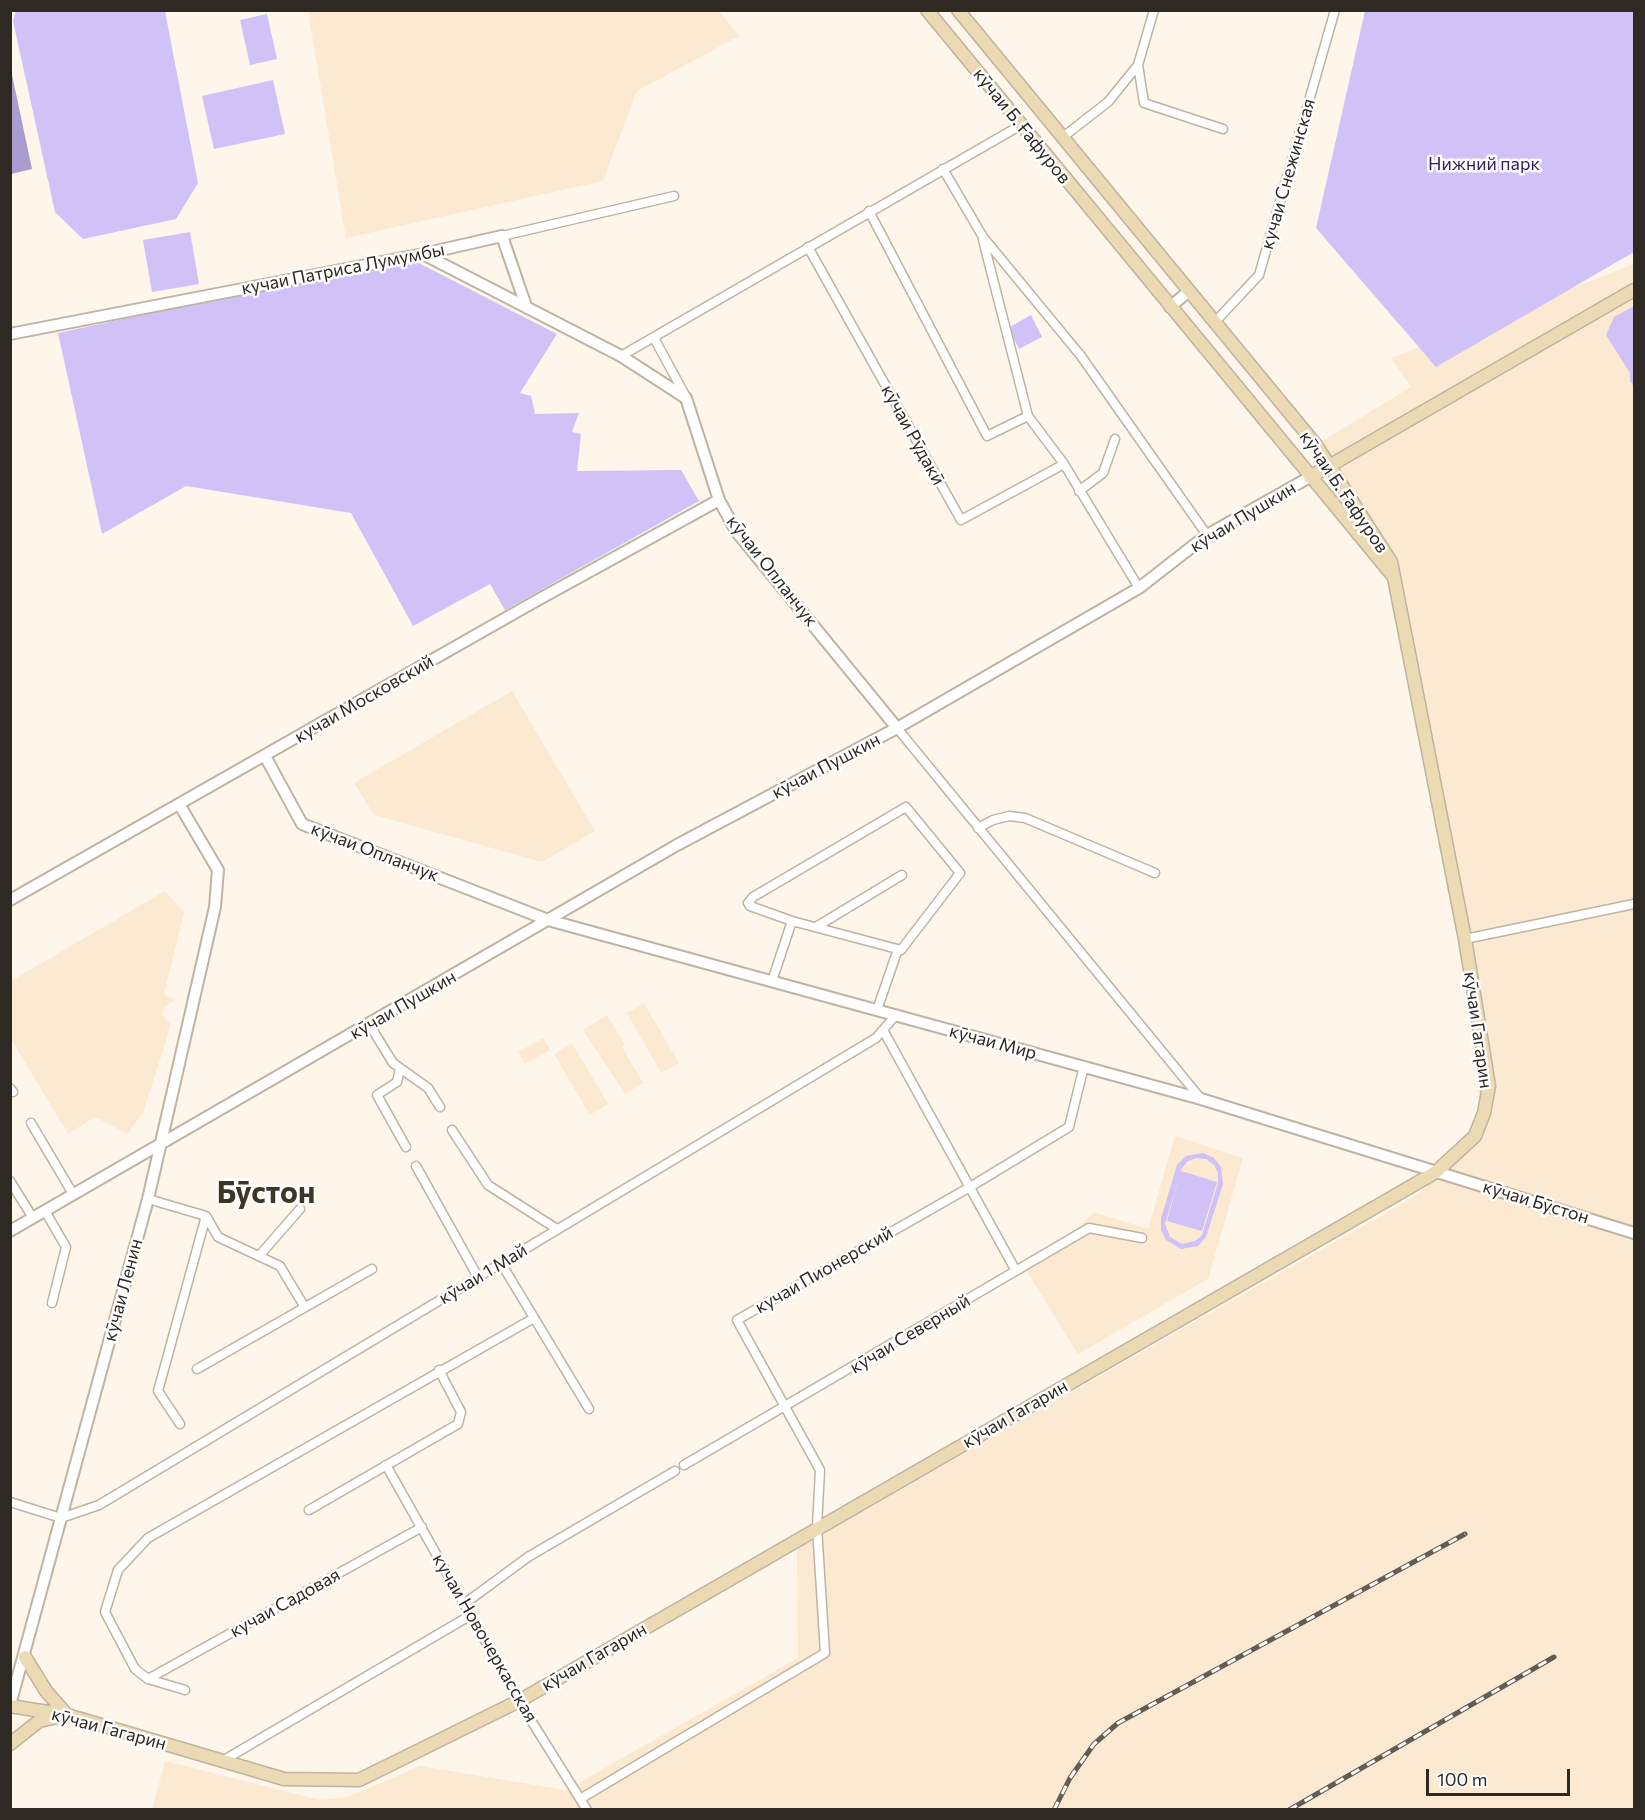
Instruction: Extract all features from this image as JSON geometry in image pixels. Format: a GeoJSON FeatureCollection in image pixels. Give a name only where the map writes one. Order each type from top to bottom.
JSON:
{"type":"FeatureCollection","features":[{"type":"Feature","properties":{"kind":"main road","name":"кӯчаи Б. Ғафуров"},"geometry":{"type":"LineString","coordinates":[[927,10],[1394,577]]}},
{"type":"Feature","properties":{"kind":"main road","name":"кӯчаи Б. Ғафуров"},"geometry":{"type":"LineString","coordinates":[[958,10],[1316,445],[1391,562],[1394,577]]}},
{"type":"Feature","properties":{"kind":"main road","name":"кӯчаи Пушкин"},"geometry":{"type":"LineString","coordinates":[[1310,477],[1635,290]]}},
{"type":"Feature","properties":{"kind":"main road","name":"кӯчаи Гагарин"},"geometry":{"type":"LineString","coordinates":[[10,1706],[67,1715],[284,1779],[359,1780],[519,1701],[817,1527],[1436,1172],[1475,1136],[1484,1113],[1489,1086],[1465,939],[1394,577]]}},
{"type":"Feature","properties":{"kind":"main road"},"geometry":{"type":"LineString","coordinates":[[10,1744],[39,1721],[67,1715],[46,1691],[25,1657]]}},
{"type":"Feature","properties":{"kind":"street"},"geometry":{"type":"LineString","coordinates":[[1063,137],[1108,102],[1138,65],[1154,10]]}},
{"type":"Feature","properties":{"kind":"street","name":"кучаи Снежинская"},"geometry":{"type":"LineString","coordinates":[[1215,322],[1259,275],[1335,10]]}},
{"type":"Feature","properties":{"kind":"street"},"geometry":{"type":"LineString","coordinates":[[1138,65],[1144,103],[1223,129]]}},
{"type":"Feature","properties":{"kind":"street"},"geometry":{"type":"LineString","coordinates":[[621,357],[1021,125]]}},
{"type":"Feature","properties":{"kind":"street"},"geometry":{"type":"LineString","coordinates":[[943,169],[983,237],[1082,356],[1207,535]]}},
{"type":"Feature","properties":{"kind":"street","name":"кучаи Патриса Лумумбы"},"geometry":{"type":"LineString","coordinates":[[10,334],[423,254],[674,196]]}},
{"type":"Feature","properties":{"kind":"street"},"geometry":{"type":"LineString","coordinates":[[870,212],[987,436],[1028,416]]}},
{"type":"Feature","properties":{"kind":"street"},"geometry":{"type":"LineString","coordinates":[[502,236],[526,306]]}},
{"type":"Feature","properties":{"kind":"street"},"geometry":{"type":"LineString","coordinates":[[983,237],[1028,416],[1064,464],[1139,588]]}},
{"type":"Feature","properties":{"kind":"street","name":"кӯчаи Рӯдакӣ"},"geometry":{"type":"LineString","coordinates":[[808,247],[961,520],[1064,464]]}},
{"type":"Feature","properties":{"kind":"street"},"geometry":{"type":"LineString","coordinates":[[423,254],[621,357],[686,398]]}},
{"type":"Feature","properties":{"kind":"street"},"geometry":{"type":"LineString","coordinates":[[1170,306],[1189,291]]}},
{"type":"Feature","properties":{"kind":"street"},"geometry":{"type":"LineString","coordinates":[[654,338],[686,398]]}},
{"type":"Feature","properties":{"kind":"street","name":"кӯчаи Опланчук"},"geometry":{"type":"LineString","coordinates":[[686,398],[719,500],[736,531],[897,728]]}},
{"type":"Feature","properties":{"kind":"street"},"geometry":{"type":"LineString","coordinates":[[1079,491],[1103,473],[1115,439]]}},
{"type":"Feature","properties":{"kind":"street","name":"кӯчаи Пушкин"},"geometry":{"type":"LineString","coordinates":[[10,1231],[677,845],[897,728],[1139,588],[1207,535],[1310,477]]}},
{"type":"Feature","properties":{"kind":"street","name":"кучаи Московский"},"geometry":{"type":"LineString","coordinates":[[14,898],[534,602],[719,500]]}},
{"type":"Feature","properties":{"kind":"street"},"geometry":{"type":"LineString","coordinates":[[897,728],[1201,1098]]}},
{"type":"Feature","properties":{"kind":"street","name":"кӯчаи Опланчук"},"geometry":{"type":"LineString","coordinates":[[265,756],[302,824],[548,920]]}},
{"type":"Feature","properties":{"kind":"street","name":"кӯчаи Ленин"},"geometry":{"type":"LineString","coordinates":[[10,1706],[163,1141],[215,907],[218,870],[179,804]]}},
{"type":"Feature","properties":{"kind":"street"},"geometry":{"type":"LineString","coordinates":[[906,807],[960,873],[901,950],[816,927],[792,921],[750,906],[748,903],[753,897],[906,807]]}},
{"type":"Feature","properties":{"kind":"street"},"geometry":{"type":"LineString","coordinates":[[978,828],[993,820],[1009,816],[1025,818],[1155,873]]}},
{"type":"Feature","properties":{"kind":"street"},"geometry":{"type":"LineString","coordinates":[[816,927],[902,875]]}},
{"type":"Feature","properties":{"kind":"street"},"geometry":{"type":"LineString","coordinates":[[10,884],[14,898]]}},
{"type":"Feature","properties":{"kind":"street"},"geometry":{"type":"LineString","coordinates":[[1465,939],[1635,903]]}},
{"type":"Feature","properties":{"kind":"street","name":"кӯчаи Мир"},"geometry":{"type":"LineString","coordinates":[[548,920],[1201,1098],[1436,1172]]}},
{"type":"Feature","properties":{"kind":"street"},"geometry":{"type":"LineString","coordinates":[[772,981],[792,921]]}},
{"type":"Feature","properties":{"kind":"street"},"geometry":{"type":"LineString","coordinates":[[877,1010],[898,949]]}},
{"type":"Feature","properties":{"kind":"street","name":"кӯчаи 1 Май"},"geometry":{"type":"LineString","coordinates":[[61,1518],[99,1504],[876,1038],[896,1015]]}},
{"type":"Feature","properties":{"kind":"street"},"geometry":{"type":"LineString","coordinates":[[369,1024],[393,1063],[428,1088],[440,1107]]}},
{"type":"Feature","properties":{"kind":"street"},"geometry":{"type":"LineString","coordinates":[[883,1030],[1016,1271]]}},
{"type":"Feature","properties":{"kind":"street","name":"кучаи Пионерский"},"geometry":{"type":"LineString","coordinates":[[580,1799],[825,1653],[817,1527],[820,1470],[737,1320],[970,1187],[1069,1127],[1084,1066]]}},
{"type":"Feature","properties":{"kind":"street"},"geometry":{"type":"LineString","coordinates":[[400,1069],[397,1082],[377,1095],[406,1148]]}},
{"type":"Feature","properties":{"kind":"street"},"geometry":{"type":"LineString","coordinates":[[31,1123],[73,1194]]}},
{"type":"Feature","properties":{"kind":"street"},"geometry":{"type":"LineString","coordinates":[[452,1130],[488,1185],[557,1229]]}},
{"type":"Feature","properties":{"kind":"street"},"geometry":{"type":"LineString","coordinates":[[416,1166],[478,1277]]}},
{"type":"Feature","properties":{"kind":"street","name":"кӯчаи Бӯстон"},"geometry":{"type":"LineString","coordinates":[[1436,1172],[1635,1233]]}},
{"type":"Feature","properties":{"kind":"street"},"geometry":{"type":"LineString","coordinates":[[10,1181],[33,1218]]}},
{"type":"Feature","properties":{"kind":"street"},"geometry":{"type":"LineString","coordinates":[[148,1199],[206,1216],[218,1237],[280,1266],[304,1306]]}},
{"type":"Feature","properties":{"kind":"street"},"geometry":{"type":"LineString","coordinates":[[259,1256],[300,1209]]}},
{"type":"Feature","properties":{"kind":"street"},"geometry":{"type":"LineString","coordinates":[[45,1211],[66,1247],[52,1303]]}},
{"type":"Feature","properties":{"kind":"street"},"geometry":{"type":"LineString","coordinates":[[180,1424],[159,1391],[206,1216]]}},
{"type":"Feature","properties":{"kind":"street","name":"кӯчаи Северный"},"geometry":{"type":"LineString","coordinates":[[684,1465],[785,1408],[1089,1228],[1142,1238]]}},
{"type":"Feature","properties":{"kind":"street"},"geometry":{"type":"LineString","coordinates":[[501,1263],[589,1409]]}},
{"type":"Feature","properties":{"kind":"street"},"geometry":{"type":"LineString","coordinates":[[197,1369],[372,1269]]}},
{"type":"Feature","properties":{"kind":"street"},"geometry":{"type":"LineString","coordinates":[[185,1690],[148,1680],[135,1668],[105,1612],[118,1570],[148,1538],[439,1370],[534,1318]]}},
{"type":"Feature","properties":{"kind":"street"},"geometry":{"type":"LineString","coordinates":[[309,1510],[458,1424],[462,1418],[461,1412],[439,1370]]}},
{"type":"Feature","properties":{"kind":"street","name":"кучаи Новочеркасская"},"geometry":{"type":"LineString","coordinates":[[386,1465],[519,1701],[587,1809]]}},
{"type":"Feature","properties":{"kind":"street"},"geometry":{"type":"LineString","coordinates":[[464,1604],[528,1557],[675,1471]]}},
{"type":"Feature","properties":{"kind":"street"},"geometry":{"type":"LineString","coordinates":[[10,1502],[61,1518]]}},
{"type":"Feature","properties":{"kind":"street","name":"кучаи Садовая"},"geometry":{"type":"LineString","coordinates":[[148,1680],[422,1527]]}},
{"type":"Feature","properties":{"kind":"street"},"geometry":{"type":"LineString","coordinates":[[224,1760],[471,1615]]}},
{"type":"Feature","properties":{"kind":"shaded area"},"geometry":{"type":"Polygon","coordinates":[[[308,11],[719,11],[739,36],[637,91],[603,181],[346,238],[308,11]]]}},
{"type":"Feature","properties":{"kind":"shaded area"},"geometry":{"type":"Polygon","coordinates":[[[11,70],[32,169],[10,174],[11,70]]]}},
{"type":"Feature","properties":{"kind":"shaded area"},"geometry":{"type":"Polygon","coordinates":[[[1634,264],[1634,1809],[152,1810],[165,1761],[320,1800],[348,1797],[420,1766],[566,1790],[798,1658],[797,1549],[1417,1195],[1471,1149],[1479,1100],[1464,974],[1395,599],[1381,549],[1311,448],[1411,387],[1391,358],[1634,264]]]}},
{"type":"Feature","properties":{"kind":"shaded area"},"geometry":{"type":"Polygon","coordinates":[[[512,691],[595,831],[542,862],[374,815],[354,783],[512,691]]]}},
{"type":"Feature","properties":{"kind":"shaded area"},"geometry":{"type":"Polygon","coordinates":[[[165,891],[184,912],[164,994],[175,1000],[165,1006],[162,1014],[171,1025],[143,1113],[127,1134],[95,1117],[68,1134],[11,1039],[11,981],[165,891]]]}},
{"type":"Feature","properties":{"kind":"shaded area"},"geometry":{"type":"Polygon","coordinates":[[[644,1003],[679,1063],[661,1073],[627,1013],[644,1003]]]}},
{"type":"Feature","properties":{"kind":"shaded area"},"geometry":{"type":"Polygon","coordinates":[[[607,1015],[625,1044],[622,1047],[643,1083],[625,1094],[583,1030],[607,1015]]]}},
{"type":"Feature","properties":{"kind":"shaded area"},"geometry":{"type":"Polygon","coordinates":[[[543,1038],[550,1050],[525,1064],[518,1052],[543,1038]]]}},
{"type":"Feature","properties":{"kind":"shaded area"},"geometry":{"type":"Polygon","coordinates":[[[572,1043],[608,1104],[590,1115],[554,1054],[572,1043]]]}},
{"type":"Feature","properties":{"kind":"shaded area"},"geometry":{"type":"Polygon","coordinates":[[[1175,1136],[1243,1158],[1208,1279],[1078,1354],[1021,1262],[1075,1230],[1094,1212],[1148,1229],[1175,1136]]]}},
{"type":"Feature","properties":{"kind":"green space"},"geometry":{"type":"Polygon","coordinates":[[[16,10],[165,11],[198,183],[176,219],[83,239],[55,212],[13,21],[16,10]]]}},
{"type":"Feature","properties":{"kind":"green space","name":"Нижний парк"},"geometry":{"type":"Polygon","coordinates":[[[1365,11],[1634,11],[1634,252],[1436,367],[1316,228],[1365,11]]]}},
{"type":"Feature","properties":{"kind":"green space"},"geometry":{"type":"Polygon","coordinates":[[[267,14],[277,59],[250,65],[240,20],[267,14]]]}},
{"type":"Feature","properties":{"kind":"green space"},"geometry":{"type":"Polygon","coordinates":[[[273,80],[285,134],[214,149],[202,96],[273,80]]]}},
{"type":"Feature","properties":{"kind":"green space"},"geometry":{"type":"Polygon","coordinates":[[[190,232],[199,284],[152,292],[143,240],[190,232]]]}},
{"type":"Feature","properties":{"kind":"green space"},"geometry":{"type":"Polygon","coordinates":[[[409,258],[557,334],[520,393],[531,396],[535,414],[579,413],[572,432],[581,434],[577,471],[681,470],[699,501],[505,610],[490,584],[413,626],[351,513],[186,486],[102,534],[58,333],[409,258]]]}},
{"type":"Feature","properties":{"kind":"green space"},"geometry":{"type":"Polygon","coordinates":[[[1634,306],[1634,387],[1630,381],[1630,373],[1606,335],[1614,317],[1634,306]]]}},
{"type":"Feature","properties":{"kind":"green space"},"geometry":{"type":"Polygon","coordinates":[[[1031,315],[1042,337],[1019,349],[1008,328],[1031,315]]]}},
{"type":"Feature","properties":{"kind":"green space"},"geometry":{"type":"Polygon","coordinates":[[[1203,1153],[1214,1158],[1221,1167],[1223,1184],[1206,1237],[1198,1246],[1181,1249],[1166,1240],[1161,1230],[1161,1218],[1177,1165],[1186,1156],[1203,1153]],[[1197,1158],[1188,1161],[1182,1168],[1165,1224],[1170,1237],[1182,1244],[1195,1241],[1202,1235],[1218,1183],[1218,1173],[1214,1165],[1206,1159],[1197,1158]]]}},
{"type":"Feature","properties":{"kind":"green space"},"geometry":{"type":"Polygon","coordinates":[[[1181,1171],[1217,1182],[1202,1231],[1167,1221],[1181,1171]]]}},
{"type":"Feature","properties":{"kind":"railway"},"geometry":{"type":"LineString","coordinates":[[1054,1810],[1070,1778],[1094,1744],[1118,1723],[1465,1534]]}},
{"type":"Feature","properties":{"kind":"railway"},"geometry":{"type":"LineString","coordinates":[[1289,1810],[1554,1657]]}},
{"type":"Feature","properties":{"kind":"district","name":"Бӯстон"},"geometry":{"type":"Point","coordinates":[266,1193]}}]}
